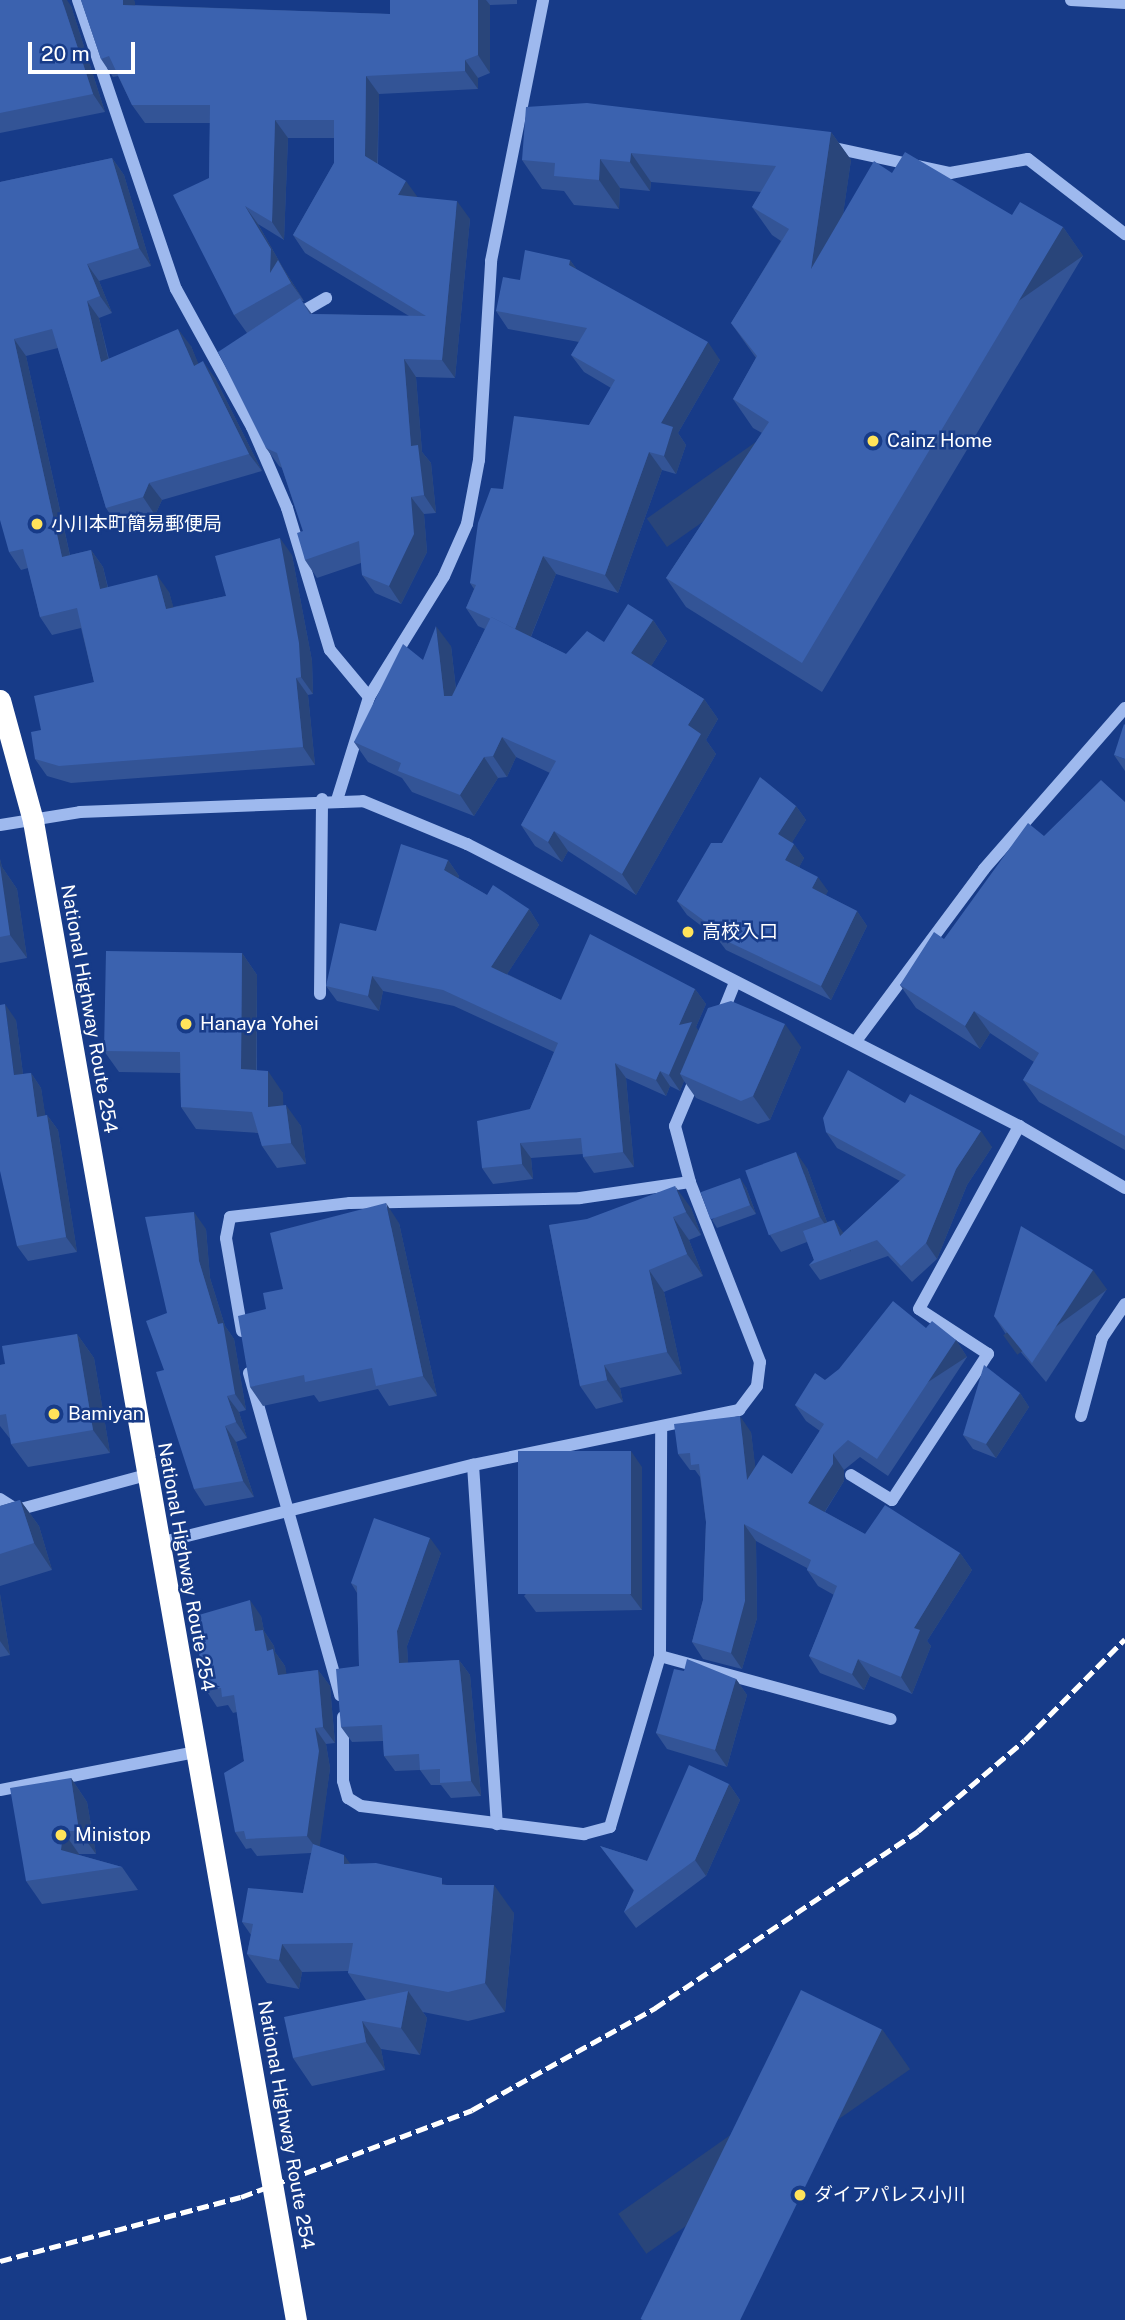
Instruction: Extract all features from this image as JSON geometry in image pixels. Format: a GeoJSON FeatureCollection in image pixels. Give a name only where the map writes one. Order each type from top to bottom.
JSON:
{"type":"FeatureCollection","features":[{"type":"Feature","properties":{"kind":"highway","name":"National Highway Route 254"},"geometry":{"type":"LineString","coordinates":[[0,700],[33,821],[296,2320]]}},
{"type":"Feature","properties":{"kind":"street"},"geometry":{"type":"LineString","coordinates":[[78,0],[146,212],[176,289],[221,358],[287,508],[330,650],[369,698]]}},
{"type":"Feature","properties":{"kind":"street"},"geometry":{"type":"LineString","coordinates":[[337,800],[369,698],[444,576],[467,524],[480,460],[491,261],[516,114],[543,0]]}},
{"type":"Feature","properties":{"kind":"street"},"geometry":{"type":"LineString","coordinates":[[1072,0],[1125,4]]}},
{"type":"Feature","properties":{"kind":"street"},"geometry":{"type":"LineString","coordinates":[[516,114],[543,117]]}},
{"type":"Feature","properties":{"kind":"street"},"geometry":{"type":"LineString","coordinates":[[818,144],[950,173],[1028,159],[1125,234]]}},
{"type":"Feature","properties":{"kind":"street"},"geometry":{"type":"LineString","coordinates":[[282,324],[326,298]]}},
{"type":"Feature","properties":{"kind":"street"},"geometry":{"type":"LineString","coordinates":[[856,1041],[984,869],[1125,708]]}},
{"type":"Feature","properties":{"kind":"street"},"geometry":{"type":"LineString","coordinates":[[1111,723],[1125,728]]}},
{"type":"Feature","properties":{"kind":"street"},"geometry":{"type":"LineString","coordinates":[[320,995],[321,799]]}},
{"type":"Feature","properties":{"kind":"street"},"geometry":{"type":"LineString","coordinates":[[0,825],[80,812],[321,799],[337,800],[405,816],[856,1041],[1019,1126],[1125,1188]]}},
{"type":"Feature","properties":{"kind":"street"},"geometry":{"type":"LineString","coordinates":[[715,1030],[735,982]]}},
{"type":"Feature","properties":{"kind":"street"},"geometry":{"type":"LineString","coordinates":[[159,1543],[473,1465],[661,1429],[739,1410],[760,1374],[690,1182],[676,1126],[700,1066]]}},
{"type":"Feature","properties":{"kind":"street"},"geometry":{"type":"LineString","coordinates":[[851,1475],[892,1500],[988,1354],[919,1310],[1019,1126]]}},
{"type":"Feature","properties":{"kind":"street"},"geometry":{"type":"LineString","coordinates":[[244,1347],[226,1238],[230,1217],[350,1203],[580,1198],[690,1182]]}},
{"type":"Feature","properties":{"kind":"street"},"geometry":{"type":"LineString","coordinates":[[1081,1416],[1102,1338],[1125,1304]]}},
{"type":"Feature","properties":{"kind":"street"},"geometry":{"type":"LineString","coordinates":[[247,1360],[284,1513],[338,1682],[348,1798],[361,1806],[584,1835],[610,1827],[660,1656],[661,1429]]}},
{"type":"Feature","properties":{"kind":"street"},"geometry":{"type":"LineString","coordinates":[[473,1465],[497,1824]]}},
{"type":"Feature","properties":{"kind":"street"},"geometry":{"type":"LineString","coordinates":[[0,1499],[17,1510],[146,1475]]}},
{"type":"Feature","properties":{"kind":"street"},"geometry":{"type":"LineString","coordinates":[[660,1656],[891,1719]]}},
{"type":"Feature","properties":{"kind":"street"},"geometry":{"type":"LineString","coordinates":[[0,1790],[196,1752]]}},
{"type":"Feature","properties":{"kind":"building"},"geometry":{"type":"Polygon","coordinates":[[[0,0],[62,0],[93,94],[0,113],[0,0]]]}},
{"type":"Feature","properties":{"kind":"building"},"geometry":{"type":"Polygon","coordinates":[[[81,0],[123,0],[123,5],[390,14],[390,0],[478,0],[478,55],[465,60],[465,71],[366,76],[365,156],[406,181],[398,195],[457,201],[442,360],[404,359],[411,446],[418,445],[424,495],[411,497],[414,534],[389,586],[362,575],[359,541],[305,560],[297,533],[303,531],[277,453],[266,448],[218,352],[300,298],[310,314],[426,316],[293,235],[334,163],[334,120],[275,120],[272,222],[245,206],[271,249],[270,273],[278,260],[291,283],[234,315],[173,195],[209,178],[210,105],[132,105],[109,56],[101,59],[81,0]]]}},
{"type":"Feature","properties":{"kind":"building","name":"Cainz Home"},"geometry":{"type":"Polygon","coordinates":[[[587,103],[831,132],[811,269],[874,161],[892,173],[905,152],[1012,215],[1020,202],[1063,227],[802,663],[666,578],[769,422],[733,399],[757,356],[731,323],[789,229],[752,207],[776,166],[631,153],[630,162],[600,159],[599,180],[554,176],[555,163],[522,160],[526,107],[587,103]]]}},
{"type":"Feature","properties":{"kind":"building"},"geometry":{"type":"Polygon","coordinates":[[[112,158],[139,248],[87,264],[100,296],[87,301],[101,362],[178,329],[194,366],[203,361],[249,454],[149,483],[143,497],[106,508],[52,329],[14,339],[62,557],[91,550],[100,589],[157,575],[166,609],[226,596],[215,556],[280,538],[299,643],[301,677],[296,678],[303,747],[59,766],[35,759],[31,732],[41,730],[34,696],[94,682],[77,608],[40,617],[23,549],[9,552],[0,520],[0,182],[112,158]]]}},
{"type":"Feature","properties":{"kind":"building"},"geometry":{"type":"Polygon","coordinates":[[[525,250],[570,260],[569,265],[708,342],[661,423],[673,427],[664,456],[649,452],[605,575],[543,556],[515,629],[466,608],[476,585],[470,583],[478,523],[491,488],[503,489],[514,416],[589,425],[615,380],[571,355],[587,328],[496,311],[503,277],[520,280],[525,250]]]}},
{"type":"Feature","properties":{"kind":"building"},"geometry":{"type":"Polygon","coordinates":[[[628,604],[653,620],[631,653],[704,699],[688,725],[701,734],[622,874],[554,831],[548,842],[521,825],[556,761],[502,737],[493,756],[484,757],[460,795],[398,771],[401,763],[354,742],[403,644],[423,660],[436,626],[444,696],[452,696],[491,617],[566,654],[587,631],[604,642],[628,604]]]}},
{"type":"Feature","properties":{"kind":"building"},"geometry":{"type":"Polygon","coordinates":[[[1125,725],[1125,759],[1114,755],[1125,725]]]}},
{"type":"Feature","properties":{"kind":"building"},"geometry":{"type":"Polygon","coordinates":[[[760,777],[796,806],[778,834],[794,844],[785,860],[818,877],[812,888],[857,911],[821,986],[716,936],[718,931],[677,901],[711,843],[722,843],[760,777]]]}},
{"type":"Feature","properties":{"kind":"building"},"geometry":{"type":"Polygon","coordinates":[[[1101,780],[1125,802],[1125,1136],[1023,1080],[1039,1053],[974,1011],[965,1026],[900,985],[934,932],[944,939],[1028,823],[1044,836],[1101,780]]]}},
{"type":"Feature","properties":{"kind":"building"},"geometry":{"type":"Polygon","coordinates":[[[401,844],[448,860],[444,870],[487,895],[493,885],[529,909],[491,967],[561,1000],[590,934],[695,989],[679,1025],[692,1022],[669,1075],[660,1071],[656,1080],[615,1063],[623,1152],[583,1157],[581,1138],[520,1143],[522,1164],[482,1168],[477,1121],[530,1109],[558,1043],[443,990],[372,976],[368,996],[326,986],[340,923],[376,931],[401,844]]]}},
{"type":"Feature","properties":{"kind":"building"},"geometry":{"type":"Polygon","coordinates":[[[0,865],[10,935],[0,937],[0,865]]]}},
{"type":"Feature","properties":{"kind":"building"},"geometry":{"type":"Polygon","coordinates":[[[106,951],[242,953],[241,1069],[268,1071],[268,1107],[286,1105],[291,1143],[262,1146],[252,1112],[181,1107],[180,1052],[104,1051],[106,951]]]}},
{"type":"Feature","properties":{"kind":"building"},"geometry":{"type":"Polygon","coordinates":[[[731,1001],[785,1024],[753,1096],[741,1101],[680,1074],[708,1008],[731,1001]]]}},
{"type":"Feature","properties":{"kind":"building"},"geometry":{"type":"Polygon","coordinates":[[[5,1004],[14,1075],[31,1073],[37,1117],[47,1115],[66,1237],[17,1246],[0,1171],[0,1005],[5,1004]]]}},
{"type":"Feature","properties":{"kind":"building"},"geometry":{"type":"Polygon","coordinates":[[[848,1070],[905,1103],[910,1094],[981,1131],[956,1169],[926,1243],[901,1266],[877,1240],[809,1265],[814,1260],[803,1231],[834,1220],[840,1236],[906,1175],[826,1132],[823,1118],[848,1070]]]}},
{"type":"Feature","properties":{"kind":"building"},"geometry":{"type":"Polygon","coordinates":[[[796,1152],[820,1217],[769,1235],[745,1170],[796,1152]]]}},
{"type":"Feature","properties":{"kind":"building"},"geometry":{"type":"Polygon","coordinates":[[[740,1178],[750,1205],[710,1220],[701,1192],[740,1178]]]}},
{"type":"Feature","properties":{"kind":"building"},"geometry":{"type":"Polygon","coordinates":[[[675,1186],[686,1212],[673,1217],[687,1254],[649,1270],[667,1352],[604,1365],[607,1380],[580,1386],[549,1225],[587,1219],[675,1186]]]}},
{"type":"Feature","properties":{"kind":"building"},"geometry":{"type":"Polygon","coordinates":[[[386,1203],[423,1376],[376,1386],[372,1368],[305,1382],[304,1375],[250,1387],[238,1316],[266,1309],[263,1293],[283,1289],[270,1233],[386,1203]]]}},
{"type":"Feature","properties":{"kind":"building"},"geometry":{"type":"Polygon","coordinates":[[[194,1212],[199,1261],[218,1324],[223,1323],[235,1394],[227,1396],[236,1422],[225,1426],[243,1481],[194,1489],[156,1372],[164,1370],[146,1321],[167,1313],[145,1217],[194,1212]]]}},
{"type":"Feature","properties":{"kind":"building"},"geometry":{"type":"Polygon","coordinates":[[[1021,1226],[1093,1270],[1032,1363],[994,1316],[1021,1226]]]}},
{"type":"Feature","properties":{"kind":"building"},"geometry":{"type":"Polygon","coordinates":[[[893,1301],[926,1328],[932,1321],[956,1340],[877,1459],[848,1440],[833,1454],[833,1464],[808,1503],[865,1534],[885,1505],[960,1553],[914,1628],[920,1630],[901,1677],[858,1659],[852,1674],[809,1656],[837,1586],[807,1570],[811,1560],[744,1524],[745,1601],[731,1653],[692,1642],[703,1600],[706,1522],[699,1464],[691,1465],[690,1453],[678,1454],[674,1424],[740,1416],[747,1480],[763,1455],[792,1474],[824,1424],[795,1405],[815,1373],[825,1380],[839,1369],[893,1301]]]}},
{"type":"Feature","properties":{"kind":"building","name":"Bamiyan"},"geometry":{"type":"Polygon","coordinates":[[[77,1334],[93,1430],[11,1444],[6,1414],[0,1415],[0,1365],[5,1364],[2,1346],[77,1334]]]}},
{"type":"Feature","properties":{"kind":"building"},"geometry":{"type":"Polygon","coordinates":[[[984,1365],[1020,1393],[986,1444],[963,1435],[984,1365]]]}},
{"type":"Feature","properties":{"kind":"building"},"geometry":{"type":"Polygon","coordinates":[[[518,1451],[631,1451],[631,1594],[518,1594],[518,1451]]]}},
{"type":"Feature","properties":{"kind":"building"},"geometry":{"type":"Polygon","coordinates":[[[20,1500],[34,1543],[0,1554],[0,1506],[20,1500]]]}},
{"type":"Feature","properties":{"kind":"building"},"geometry":{"type":"Polygon","coordinates":[[[374,1518],[430,1538],[397,1631],[399,1663],[459,1660],[471,1781],[440,1783],[440,1769],[420,1770],[419,1754],[384,1756],[382,1725],[341,1727],[336,1669],[359,1666],[357,1586],[351,1583],[374,1518]]]}},
{"type":"Feature","properties":{"kind":"building"},"geometry":{"type":"Polygon","coordinates":[[[250,1600],[255,1631],[263,1630],[267,1651],[273,1649],[278,1675],[318,1670],[323,1727],[315,1728],[319,1751],[307,1836],[246,1839],[244,1831],[235,1832],[224,1773],[244,1761],[234,1695],[222,1697],[221,1688],[206,1690],[192,1617],[250,1600]]]}},
{"type":"Feature","properties":{"kind":"building"},"geometry":{"type":"Polygon","coordinates":[[[687,1659],[736,1679],[715,1750],[656,1733],[674,1669],[684,1671],[687,1659]]]}},
{"type":"Feature","properties":{"kind":"building"},"geometry":{"type":"Polygon","coordinates":[[[689,1765],[729,1784],[695,1860],[624,1912],[634,1890],[600,1846],[647,1861],[689,1765]]]}},
{"type":"Feature","properties":{"kind":"building"},"geometry":{"type":"Polygon","coordinates":[[[71,1778],[79,1831],[63,1831],[61,1850],[122,1867],[26,1881],[10,1788],[71,1778]]]}},
{"type":"Feature","properties":{"kind":"building"},"geometry":{"type":"Polygon","coordinates":[[[313,1844],[344,1855],[344,1864],[376,1863],[442,1878],[442,1885],[494,1885],[485,1983],[448,1992],[348,1973],[353,1943],[282,1944],[279,1960],[247,1954],[253,1924],[242,1922],[248,1888],[303,1893],[313,1844]]]}},
{"type":"Feature","properties":{"kind":"building"},"geometry":{"type":"Polygon","coordinates":[[[801,1990],[882,2029],[740,2320],[641,2319],[801,1990]]]}},
{"type":"Feature","properties":{"kind":"building"},"geometry":{"type":"Polygon","coordinates":[[[408,1991],[401,2028],[362,2021],[366,2042],[293,2058],[284,2017],[408,1991]]]}},
{"type":"Feature","properties":{"kind":"railway"},"geometry":{"type":"LineString","coordinates":[[0,2261],[241,2197],[472,2110],[655,2008],[918,1831],[1025,1740],[1125,1639]]}},
{"type":"Feature","properties":{"kind":"place","name":"Cainz Home"},"geometry":{"type":"Point","coordinates":[873,441]}},
{"type":"Feature","properties":{"kind":"place","name":"小川本町簡易郵便局"},"geometry":{"type":"Point","coordinates":[37,524]}},
{"type":"Feature","properties":{"kind":"place","name":"高校入口"},"geometry":{"type":"Point","coordinates":[688,932]}},
{"type":"Feature","properties":{"kind":"place","name":"Hanaya Yohei"},"geometry":{"type":"Point","coordinates":[186,1024]}},
{"type":"Feature","properties":{"kind":"place","name":"Bamiyan"},"geometry":{"type":"Point","coordinates":[54,1414]}},
{"type":"Feature","properties":{"kind":"place","name":"Ministop"},"geometry":{"type":"Point","coordinates":[61,1835]}},
{"type":"Feature","properties":{"kind":"place","name":"ダイアパレス小川"},"geometry":{"type":"Point","coordinates":[800,2195]}}]}
